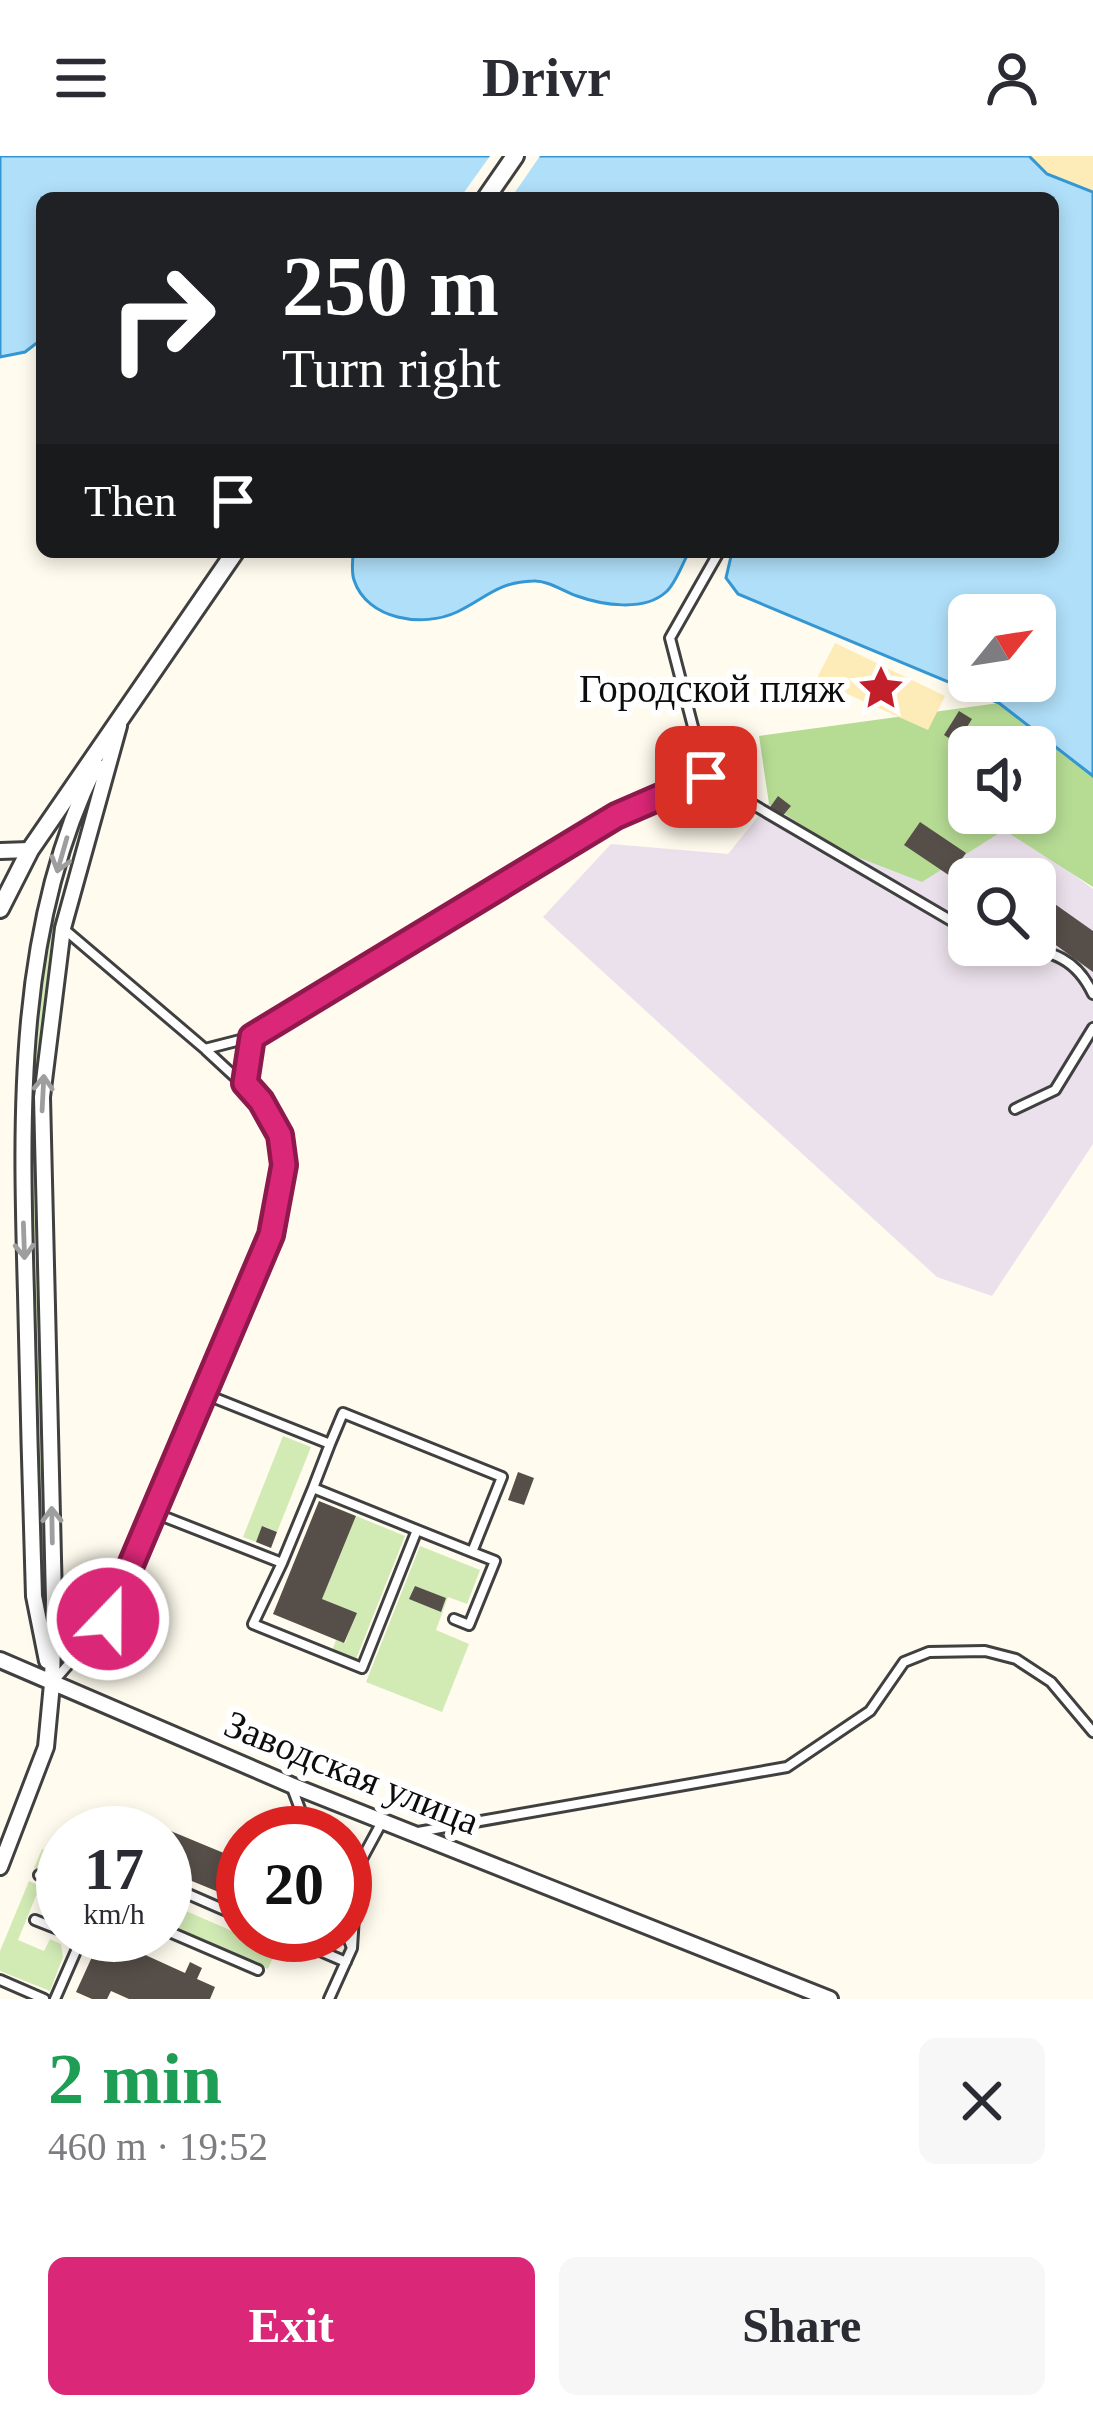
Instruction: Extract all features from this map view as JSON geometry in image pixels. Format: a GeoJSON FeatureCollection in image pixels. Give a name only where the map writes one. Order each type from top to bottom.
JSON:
{"type":"FeatureCollection","features":[{"type":"Feature","properties":{"kind":"street"},"geometry":{"type":"LineString","coordinates":[[490,192],[515,156]]}},
{"type":"Feature","properties":{"kind":"street"},"geometry":{"type":"LineString","coordinates":[[0,909],[30,850],[231,558]]}},
{"type":"Feature","properties":{"kind":"street"},"geometry":{"type":"LineString","coordinates":[[0,1868],[46,1747],[52,1684],[42,1097],[63,928],[124,709]]}},
{"type":"Feature","properties":{"kind":"street"},"geometry":{"type":"LineString","coordinates":[[52,1684],[34,1596],[21,1121],[44,917],[77,802],[124,709]]}},
{"type":"Feature","properties":{"kind":"street"},"geometry":{"type":"LineString","coordinates":[[0,851],[30,850]]}},
{"type":"Feature","properties":{"kind":"street","name":"Заводская улица"},"geometry":{"type":"LineString","coordinates":[[0,1660],[291,1785],[830,1999]]}},
{"type":"Feature","properties":{"kind":"lane"},"geometry":{"type":"LineString","coordinates":[[716,558],[670,638],[706,777],[948,919]]}},
{"type":"Feature","properties":{"kind":"lane"},"geometry":{"type":"LineString","coordinates":[[205,1048],[252,1037],[616,816],[706,777]]}},
{"type":"Feature","properties":{"kind":"lane"},"geometry":{"type":"LineString","coordinates":[[52,1684],[108,1619],[271,1235],[284,1165],[280,1135],[245,1083],[63,928]]}},
{"type":"Feature","properties":{"kind":"lane"},"geometry":{"type":"LineString","coordinates":[[1056,957],[1078,967],[1093,994]]}},
{"type":"Feature","properties":{"kind":"lane"},"geometry":{"type":"LineString","coordinates":[[1015,1109],[1054,1090],[1093,1028]]}},
{"type":"Feature","properties":{"kind":"lane"},"geometry":{"type":"LineString","coordinates":[[245,1083],[252,1037]]}},
{"type":"Feature","properties":{"kind":"lane"},"geometry":{"type":"LineString","coordinates":[[202,1393],[330,1444]]}},
{"type":"Feature","properties":{"kind":"lane"},"geometry":{"type":"LineString","coordinates":[[417,1529],[362,1668],[253,1624],[343,1413],[502,1477],[472,1552]]}},
{"type":"Feature","properties":{"kind":"lane"},"geometry":{"type":"LineString","coordinates":[[313,1488],[495,1561],[469,1625],[454,1619]]}},
{"type":"Feature","properties":{"kind":"lane"},"geometry":{"type":"LineString","coordinates":[[152,1512],[282,1563]]}},
{"type":"Feature","properties":{"kind":"lane"},"geometry":{"type":"LineString","coordinates":[[416,1833],[788,1766],[870,1711],[904,1662],[929,1652],[985,1651],[1016,1660],[1051,1682],[1093,1732]]}},
{"type":"Feature","properties":{"kind":"lane"},"geometry":{"type":"LineString","coordinates":[[291,1785],[299,1806]]}},
{"type":"Feature","properties":{"kind":"lane"},"geometry":{"type":"LineString","coordinates":[[372,1840],[383,1820]]}},
{"type":"Feature","properties":{"kind":"lane"},"geometry":{"type":"LineString","coordinates":[[192,1942],[257,1970]]}},
{"type":"Feature","properties":{"kind":"lane"},"geometry":{"type":"LineString","coordinates":[[55,1999],[69,1962]]}},
{"type":"Feature","properties":{"kind":"lane"},"geometry":{"type":"LineString","coordinates":[[329,1999],[346,1962]]}},
{"type":"Feature","properties":{"kind":"lane"},"geometry":{"type":"LineString","coordinates":[[0,1980],[44,1999]]}},
{"type":"Feature","properties":{"kind":"shaded area"},"geometry":{"type":"Polygon","coordinates":[[[814,747],[948,804],[948,834],[1018,834],[1051,858],[948,858],[948,966],[1056,966],[1056,862],[1093,889],[1093,1144],[992,1296],[937,1277],[543,917],[611,844],[728,854],[814,747]]]}},
{"type":"Feature","properties":{"kind":"green space"},"geometry":{"type":"Polygon","coordinates":[[[999,703],[1029,726],[948,726],[948,834],[998,834],[960,858],[948,858],[948,866],[922,882],[844,852],[769,804],[759,736],[999,703]]]}},
{"type":"Feature","properties":{"kind":"green space"},"geometry":{"type":"Polygon","coordinates":[[[1056,747],[1093,776],[1093,887],[1056,863],[1056,858],[1048,858],[1010,834],[1056,834],[1056,747]]]}},
{"type":"Feature","properties":{"kind":"green space"},"geometry":{"type":"Polygon","coordinates":[[[50,916],[57,918],[38,1068],[36,1129],[48,1591],[39,1593],[27,1131],[36,1002],[50,916]]]}},
{"type":"Feature","properties":{"kind":"green space"},"geometry":{"type":"Polygon","coordinates":[[[283,1436],[311,1447],[277,1532],[263,1526],[256,1542],[243,1537],[283,1436]]]}},
{"type":"Feature","properties":{"kind":"green space"},"geometry":{"type":"Polygon","coordinates":[[[356,1516],[405,1536],[356,1659],[332,1651],[336,1640],[345,1643],[356,1613],[322,1599],[356,1516]]]}},
{"type":"Feature","properties":{"kind":"green space"},"geometry":{"type":"Polygon","coordinates":[[[420,1546],[480,1570],[467,1604],[448,1597],[436,1630],[469,1644],[442,1712],[366,1682],[420,1546]]]}},
{"type":"Feature","properties":{"kind":"green space"},"geometry":{"type":"Polygon","coordinates":[[[29,1881],[36,1884],[18,1940],[36,1948],[36,1962],[61,1962],[50,1991],[0,1971],[0,1951],[29,1881]]]}},
{"type":"Feature","properties":{"kind":"green space"},"geometry":{"type":"Polygon","coordinates":[[[192,1914],[216,1924],[216,1946],[192,1936],[192,1914]]]}},
{"type":"Feature","properties":{"kind":"sand"},"geometry":{"type":"Polygon","coordinates":[[[1029,156],[1093,156],[1093,192],[1047,174],[1029,156]]]}},
{"type":"Feature","properties":{"kind":"sand","name":"Городской пляж"},"geometry":{"type":"Polygon","coordinates":[[[835,643],[945,696],[928,730],[816,680],[835,643]]]}},
{"type":"Feature","properties":{"kind":"water"},"geometry":{"type":"Polygon","coordinates":[[[0,156],[1029,156],[1047,174],[1093,192],[1093,776],[1056,747],[1056,726],[1029,726],[997,702],[1056,702],[1056,594],[948,594],[948,682],[738,594],[726,578],[731,558],[1059,558],[1059,192],[36,192],[36,344],[25,352],[0,357],[0,156]]]}},
{"type":"Feature","properties":{"kind":"water"},"geometry":{"type":"Polygon","coordinates":[[[353,558],[686,558],[670,588],[646,602],[598,602],[533,581],[501,588],[457,612],[428,619],[383,612],[361,594],[353,577],[353,558]]]}},
{"type":"Feature","properties":{"kind":"pier"},"geometry":{"type":"Polygon","coordinates":[[[490,156],[540,156],[515,192],[464,192],[490,156]]]}},
{"type":"Feature","properties":{"kind":"building"},"geometry":{"type":"Polygon","coordinates":[[[736,674],[745,679],[730,702],[722,697],[736,674]]]}},
{"type":"Feature","properties":{"kind":"building"},"geometry":{"type":"Polygon","coordinates":[[[959,711],[972,719],[968,726],[950,726],[959,711]]]}},
{"type":"Feature","properties":{"kind":"building"},"geometry":{"type":"Polygon","coordinates":[[[778,796],[791,806],[780,819],[768,810],[778,796]]]}},
{"type":"Feature","properties":{"kind":"building"},"geometry":{"type":"Polygon","coordinates":[[[920,822],[966,853],[963,858],[948,858],[948,875],[904,845],[920,822]]]}},
{"type":"Feature","properties":{"kind":"building"},"geometry":{"type":"Polygon","coordinates":[[[1056,905],[1093,931],[1093,972],[1056,945],[1056,905]]]}},
{"type":"Feature","properties":{"kind":"building"},"geometry":{"type":"Polygon","coordinates":[[[518,1472],[534,1478],[524,1505],[508,1500],[518,1472]]]}},
{"type":"Feature","properties":{"kind":"building"},"geometry":{"type":"Polygon","coordinates":[[[319,1501],[356,1516],[322,1599],[357,1613],[344,1643],[273,1614],[319,1501]]]}},
{"type":"Feature","properties":{"kind":"building"},"geometry":{"type":"Polygon","coordinates":[[[262,1526],[277,1532],[271,1548],[256,1542],[262,1526]]]}},
{"type":"Feature","properties":{"kind":"building"},"geometry":{"type":"Polygon","coordinates":[[[415,1586],[446,1598],[441,1612],[409,1599],[415,1586]]]}},
{"type":"Feature","properties":{"kind":"building"},"geometry":{"type":"Polygon","coordinates":[[[192,1840],[216,1850],[216,1891],[192,1881],[192,1840]]]}},
{"type":"Feature","properties":{"kind":"building"},"geometry":{"type":"Polygon","coordinates":[[[90,1962],[161,1962],[185,1973],[190,1962],[202,1968],[197,1979],[215,1987],[210,1999],[129,1999],[111,1991],[107,1999],[92,1999],[76,1992],[90,1962]]]}},
{"type":"Feature","properties":{"kind":"place","name":"Городской пляж"},"geometry":{"type":"Point","coordinates":[881,688]}},
{"type":"Feature","properties":{"kind":"route"},"geometry":{"type":"LineString","coordinates":[[108,1619],[271,1235],[284,1165],[280,1135],[245,1083],[252,1037],[616,816],[706,777]]}}]}
